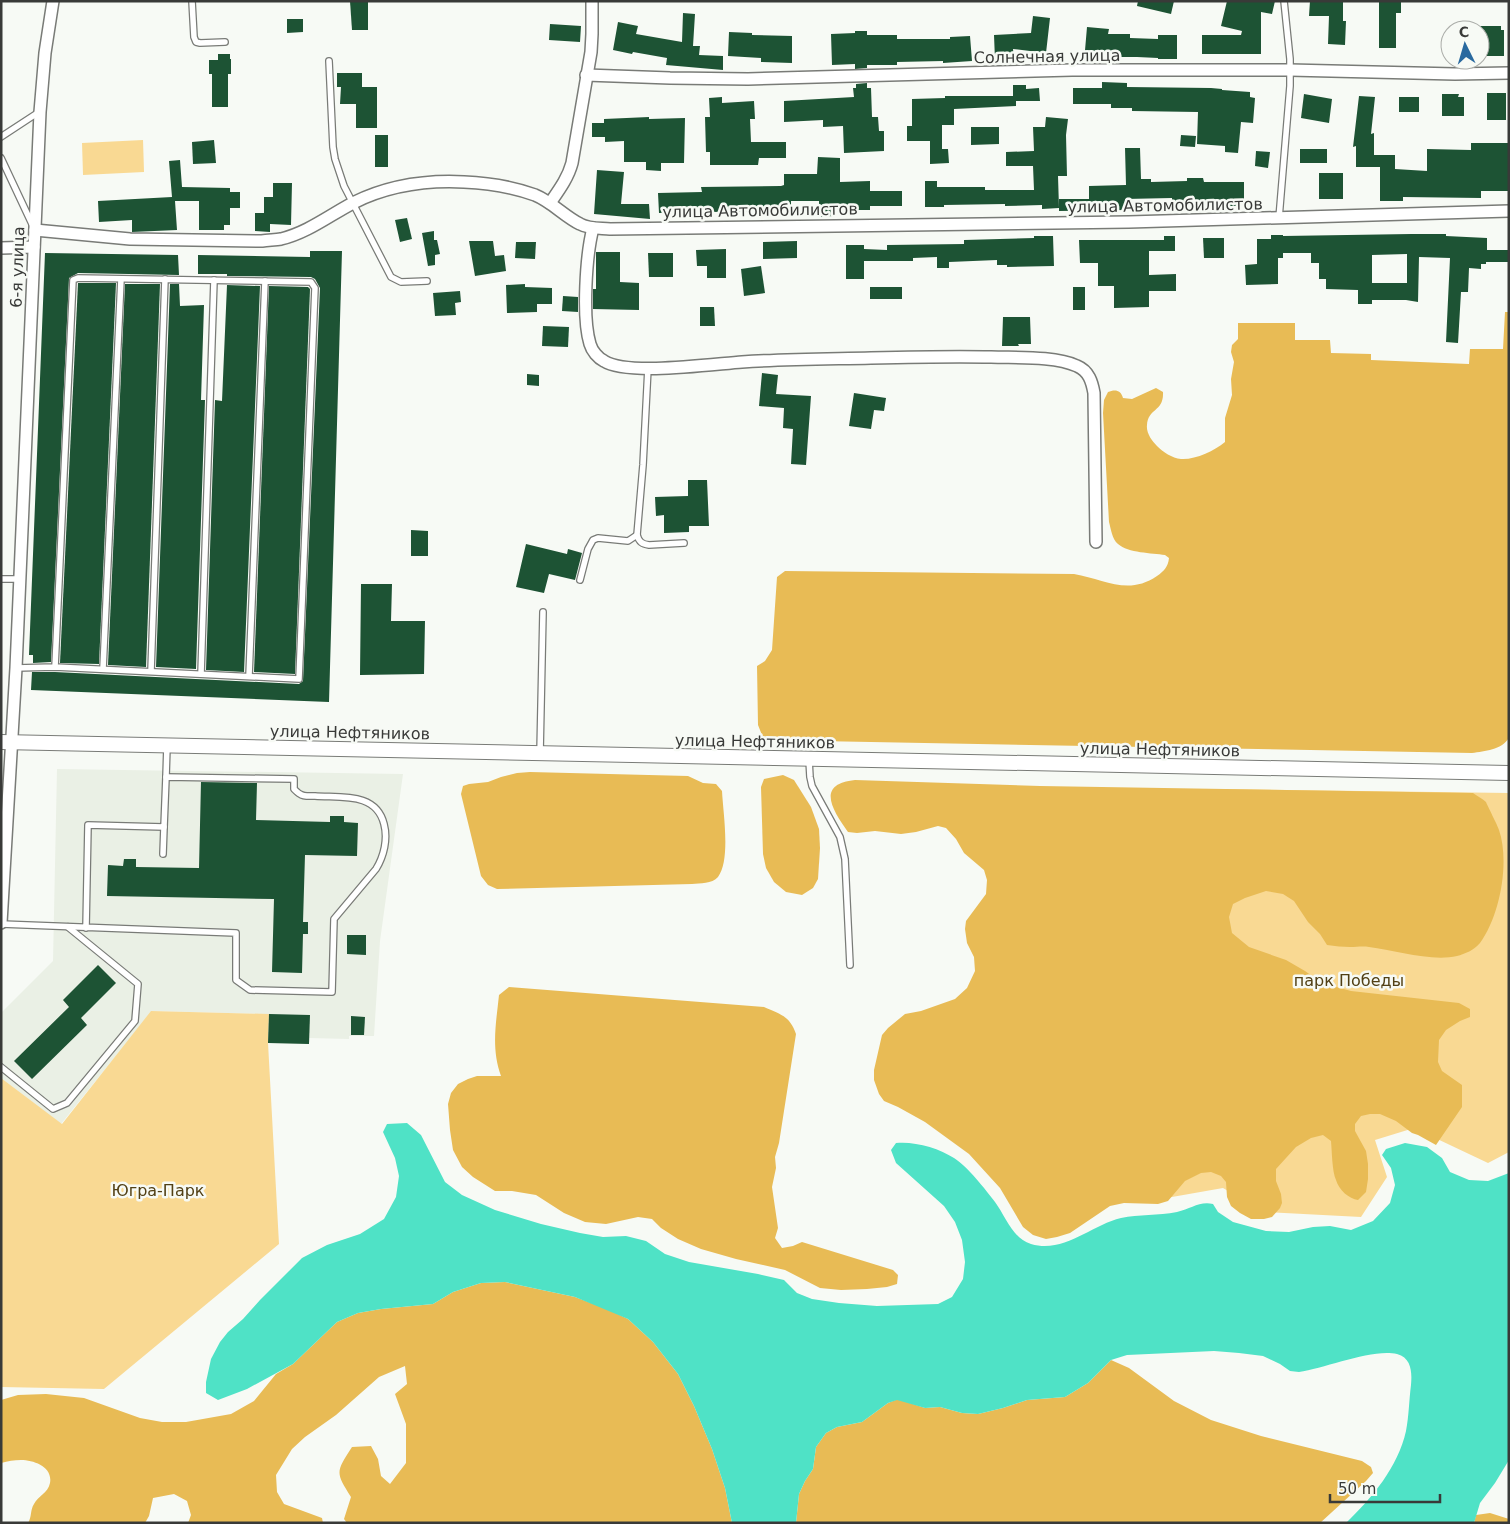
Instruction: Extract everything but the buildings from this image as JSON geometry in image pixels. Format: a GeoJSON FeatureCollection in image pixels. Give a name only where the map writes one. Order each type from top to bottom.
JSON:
{"type":"FeatureCollection","features":[{"type":"Feature","properties":{"kind":"street","name":"6-я улица"},"geometry":{"type":"LineString","coordinates":[[1,924],[7,742],[16,668],[40,112],[45,53],[53,1]]}},
{"type":"Feature","properties":{"kind":"street"},"geometry":{"type":"LineString","coordinates":[[550,203],[564,182],[570,168],[590,52],[592,1]]}},
{"type":"Feature","properties":{"kind":"street","name":"Солнечная улица"},"geometry":{"type":"LineString","coordinates":[[586,75],[748,79],[1072,70],[1509,73]]}},
{"type":"Feature","properties":{"kind":"street","name":"улица Автомобилистов"},"geometry":{"type":"LineString","coordinates":[[35,230],[130,239],[262,241],[280,239],[295,234],[353,203],[387,190],[441,182],[496,185],[519,190],[550,203],[580,224],[593,228],[1129,222],[1509,211]]}},
{"type":"Feature","properties":{"kind":"street"},"geometry":{"type":"LineString","coordinates":[[593,228],[588,245],[586,319],[590,346],[604,362],[618,366],[648,368],[768,360],[968,356],[1063,361],[1084,369],[1089,376],[1094,393],[1096,542]]}},
{"type":"Feature","properties":{"kind":"street"},"geometry":{"type":"LineString","coordinates":[[1,248],[34,248]]}},
{"type":"Feature","properties":{"kind":"street","name":"улица Нефтяников"},"geometry":{"type":"LineString","coordinates":[[7,742],[1509,774]]}},
{"type":"Feature","properties":{"kind":"lane"},"geometry":{"type":"LineString","coordinates":[[192,1],[194,37],[196,42],[225,42]]}},
{"type":"Feature","properties":{"kind":"lane"},"geometry":{"type":"LineString","coordinates":[[1279,219],[1290,70],[1284,1]]}},
{"type":"Feature","properties":{"kind":"lane"},"geometry":{"type":"LineString","coordinates":[[329,61],[333,147],[335,160],[344,186],[391,277],[401,282],[428,281]]}},
{"type":"Feature","properties":{"kind":"lane"},"geometry":{"type":"LineString","coordinates":[[1,137],[40,112]]}},
{"type":"Feature","properties":{"kind":"lane"},"geometry":{"type":"LineString","coordinates":[[1,158],[35,230]]}},
{"type":"Feature","properties":{"kind":"lane"},"geometry":{"type":"LineString","coordinates":[[16,668],[55,667],[299,678],[315,288],[311,282],[78,278],[72,280],[55,667]]}},
{"type":"Feature","properties":{"kind":"lane"},"geometry":{"type":"LineString","coordinates":[[103,669],[121,279]]}},
{"type":"Feature","properties":{"kind":"lane"},"geometry":{"type":"LineString","coordinates":[[152,671],[165,279]]}},
{"type":"Feature","properties":{"kind":"lane"},"geometry":{"type":"LineString","coordinates":[[201,674],[214,280]]}},
{"type":"Feature","properties":{"kind":"lane"},"geometry":{"type":"LineString","coordinates":[[249,676],[265,282]]}},
{"type":"Feature","properties":{"kind":"lane"},"geometry":{"type":"LineString","coordinates":[[648,368],[637,535],[639,541],[649,545],[684,543]]}},
{"type":"Feature","properties":{"kind":"lane"},"geometry":{"type":"LineString","coordinates":[[580,580],[588,549],[593,540],[598,538],[628,541],[637,535]]}},
{"type":"Feature","properties":{"kind":"lane"},"geometry":{"type":"LineString","coordinates":[[1,579],[20,579]]}},
{"type":"Feature","properties":{"kind":"lane"},"geometry":{"type":"LineString","coordinates":[[540,754],[543,612]]}},
{"type":"Feature","properties":{"kind":"lane"},"geometry":{"type":"LineString","coordinates":[[163,854],[168,745]]}},
{"type":"Feature","properties":{"kind":"lane"},"geometry":{"type":"LineString","coordinates":[[810,759],[812,786],[840,838],[845,859],[850,965]]}},
{"type":"Feature","properties":{"kind":"lane"},"geometry":{"type":"LineString","coordinates":[[1,924],[236,933],[236,980],[250,990],[332,992],[334,919],[376,869],[383,855],[385,828],[377,808],[368,801],[356,798],[301,795],[294,789],[294,779],[166,777]]}},
{"type":"Feature","properties":{"kind":"lane"},"geometry":{"type":"LineString","coordinates":[[86,928],[88,825],[164,827]]}},
{"type":"Feature","properties":{"kind":"lane"},"geometry":{"type":"LineString","coordinates":[[1,1067],[53,1109],[67,1103],[135,1021],[138,984],[68,928]]}},
{"type":"Feature","properties":{"kind":"shaded area"},"geometry":{"type":"Polygon","coordinates":[[[1505,312],[1509,312],[1509,738],[1502,745],[1472,753],[764,740],[758,725],[757,666],[765,661],[772,650],[777,577],[785,571],[1074,574],[1116,584],[1136,585],[1146,582],[1164,570],[1169,558],[1165,555],[1140,552],[1122,547],[1113,537],[1109,522],[1103,413],[1104,400],[1108,392],[1117,391],[1121,393],[1123,398],[1132,399],[1156,388],[1163,392],[1163,398],[1159,407],[1150,415],[1148,420],[1148,434],[1155,444],[1168,454],[1181,459],[1192,458],[1210,452],[1225,442],[1225,418],[1232,395],[1231,379],[1234,362],[1231,352],[1232,345],[1238,339],[1238,323],[1295,323],[1295,340],[1330,340],[1331,353],[1371,354],[1371,360],[1469,364],[1470,349],[1503,349],[1505,312]]]}},
{"type":"Feature","properties":{"kind":"shaded area"},"geometry":{"type":"Polygon","coordinates":[[[57,769],[403,774],[380,941],[374,1036],[349,1036],[349,1039],[309,1038],[309,1044],[268,1043],[268,1014],[152,1011],[61,1124],[1,1078],[1,1013],[53,961],[57,769]]]}},
{"type":"Feature","properties":{"kind":"shaded area"},"geometry":{"type":"Polygon","coordinates":[[[517,773],[688,776],[703,783],[716,784],[722,791],[725,836],[724,859],[718,877],[709,882],[692,884],[497,889],[488,885],[481,876],[461,794],[463,786],[488,782],[517,773]]]}},
{"type":"Feature","properties":{"kind":"shaded area"},"geometry":{"type":"Polygon","coordinates":[[[783,775],[794,780],[811,807],[819,829],[818,879],[813,888],[802,895],[786,892],[774,882],[766,868],[763,854],[761,787],[764,779],[783,775]]]}},
{"type":"Feature","properties":{"kind":"shaded area"},"geometry":{"type":"Polygon","coordinates":[[[855,780],[1040,786],[1473,793],[1486,802],[1495,820],[1502,843],[1503,857],[1503,873],[1498,904],[1487,932],[1475,948],[1457,956],[1436,958],[1379,948],[1327,945],[1294,901],[1283,894],[1266,891],[1233,904],[1229,917],[1232,933],[1249,947],[1286,960],[1322,983],[1351,991],[1459,1003],[1470,1009],[1470,1017],[1446,1030],[1439,1040],[1438,1062],[1442,1071],[1462,1085],[1462,1107],[1436,1145],[1412,1133],[1396,1121],[1380,1114],[1361,1116],[1355,1124],[1355,1131],[1366,1151],[1368,1179],[1366,1192],[1358,1200],[1348,1196],[1337,1184],[1332,1161],[1331,1141],[1323,1135],[1311,1138],[1296,1147],[1276,1169],[1276,1181],[1282,1203],[1272,1217],[1251,1219],[1240,1213],[1231,1206],[1227,1197],[1226,1182],[1221,1176],[1211,1172],[1201,1173],[1185,1181],[1168,1201],[1158,1204],[1124,1203],[1110,1206],[1070,1233],[1046,1239],[1033,1235],[1023,1227],[1000,1188],[969,1154],[925,1122],[884,1101],[879,1094],[874,1080],[874,1070],[882,1035],[905,1014],[921,1011],[955,999],[967,988],[975,971],[974,957],[967,943],[966,921],[986,894],[987,880],[984,870],[964,853],[956,839],[946,828],[938,826],[901,834],[875,831],[848,832],[833,807],[831,793],[835,787],[855,780]]]}},
{"type":"Feature","properties":{"kind":"shaded area"},"geometry":{"type":"Polygon","coordinates":[[[509,987],[764,1007],[784,1016],[791,1023],[796,1034],[779,1143],[775,1157],[776,1168],[772,1187],[778,1228],[775,1238],[782,1248],[802,1242],[893,1270],[898,1275],[897,1284],[867,1289],[841,1290],[820,1288],[785,1270],[701,1249],[678,1239],[661,1228],[652,1219],[638,1217],[606,1224],[585,1222],[564,1213],[536,1195],[512,1191],[495,1191],[473,1177],[462,1167],[453,1150],[448,1104],[451,1093],[458,1084],[477,1076],[501,1076],[495,1046],[496,1026],[499,995],[509,987]]]}},
{"type":"Feature","properties":{"kind":"shaded area"},"geometry":{"type":"Polygon","coordinates":[[[407,1123],[421,1135],[445,1182],[462,1195],[495,1210],[580,1233],[603,1237],[626,1236],[646,1241],[665,1254],[689,1262],[784,1280],[797,1293],[812,1299],[877,1306],[938,1304],[952,1297],[963,1279],[965,1262],[962,1240],[955,1222],[944,1206],[896,1163],[891,1150],[896,1143],[926,1146],[954,1158],[982,1185],[1010,1227],[1019,1237],[1031,1244],[1043,1246],[1066,1242],[1121,1218],[1177,1212],[1199,1204],[1208,1203],[1213,1204],[1218,1212],[1233,1222],[1266,1231],[1289,1232],[1330,1226],[1351,1230],[1373,1221],[1390,1203],[1395,1185],[1391,1168],[1382,1155],[1386,1149],[1405,1143],[1427,1147],[1442,1158],[1450,1172],[1469,1180],[1488,1181],[1509,1173],[1509,1460],[1480,1503],[1474,1523],[1346,1523],[1383,1481],[1402,1444],[1408,1420],[1411,1385],[1410,1367],[1406,1359],[1397,1354],[1375,1354],[1299,1372],[1290,1371],[1263,1356],[1239,1353],[1214,1351],[1127,1355],[1111,1360],[1088,1383],[1065,1397],[1027,1400],[978,1414],[962,1413],[940,1407],[925,1408],[897,1400],[888,1403],[862,1422],[837,1427],[826,1433],[816,1447],[813,1469],[799,1494],[796,1523],[732,1523],[725,1488],[712,1449],[694,1406],[678,1374],[653,1342],[628,1319],[575,1297],[505,1282],[481,1283],[453,1292],[433,1304],[358,1313],[337,1322],[293,1364],[247,1389],[218,1400],[206,1393],[206,1382],[211,1359],[220,1342],[302,1258],[327,1245],[360,1234],[384,1219],[396,1197],[399,1176],[395,1158],[383,1132],[387,1124],[407,1123]]]}},
{"type":"Feature","properties":{"kind":"shaded area"},"geometry":{"type":"Polygon","coordinates":[[[505,1282],[575,1297],[607,1309],[628,1319],[653,1342],[678,1374],[694,1406],[712,1449],[725,1488],[732,1523],[347,1523],[344,1519],[351,1497],[340,1477],[340,1467],[352,1447],[371,1446],[378,1459],[381,1476],[390,1484],[406,1463],[406,1424],[395,1394],[407,1384],[405,1366],[379,1377],[336,1415],[305,1437],[292,1449],[276,1475],[277,1492],[284,1504],[322,1518],[323,1523],[188,1523],[191,1515],[187,1501],[174,1494],[153,1498],[149,1516],[145,1523],[28,1523],[34,1504],[49,1486],[49,1473],[37,1463],[31,1461],[18,1460],[1,1463],[1,1400],[18,1395],[46,1394],[84,1398],[140,1418],[162,1422],[186,1422],[231,1414],[254,1401],[276,1374],[293,1364],[337,1322],[358,1313],[433,1304],[453,1292],[481,1283],[505,1282]]]}},
{"type":"Feature","properties":{"kind":"shaded area"},"geometry":{"type":"Polygon","coordinates":[[[1111,1360],[1129,1368],[1174,1401],[1211,1420],[1261,1436],[1362,1461],[1371,1467],[1373,1473],[1320,1523],[796,1523],[799,1494],[813,1469],[816,1447],[826,1433],[837,1427],[862,1422],[888,1403],[898,1399],[925,1408],[940,1407],[962,1413],[978,1414],[1027,1400],[1065,1397],[1088,1383],[1111,1360]]]}},
{"type":"Feature","properties":{"kind":"shaded area"},"geometry":{"type":"Polygon","coordinates":[[[1490,1513],[1509,1519],[1509,1523],[1474,1523],[1476,1515],[1490,1513]]]}},
{"type":"Feature","properties":{"kind":"green space"},"geometry":{"type":"Polygon","coordinates":[[[143,140],[144,172],[83,175],[82,143],[143,140]]]}},
{"type":"Feature","properties":{"kind":"green space","name":"парк Победы"},"geometry":{"type":"Polygon","coordinates":[[[1218,789],[1509,793],[1509,1152],[1488,1163],[1414,1128],[1375,1140],[1387,1177],[1361,1217],[1264,1212],[1223,1188],[1155,1200],[1218,789]]]}},
{"type":"Feature","properties":{"kind":"green space","name":"Югра-Парк"},"geometry":{"type":"Polygon","coordinates":[[[151,1011],[269,1014],[268,1043],[279,1244],[104,1389],[1,1387],[1,1078],[62,1124],[151,1011]]]}}]}
